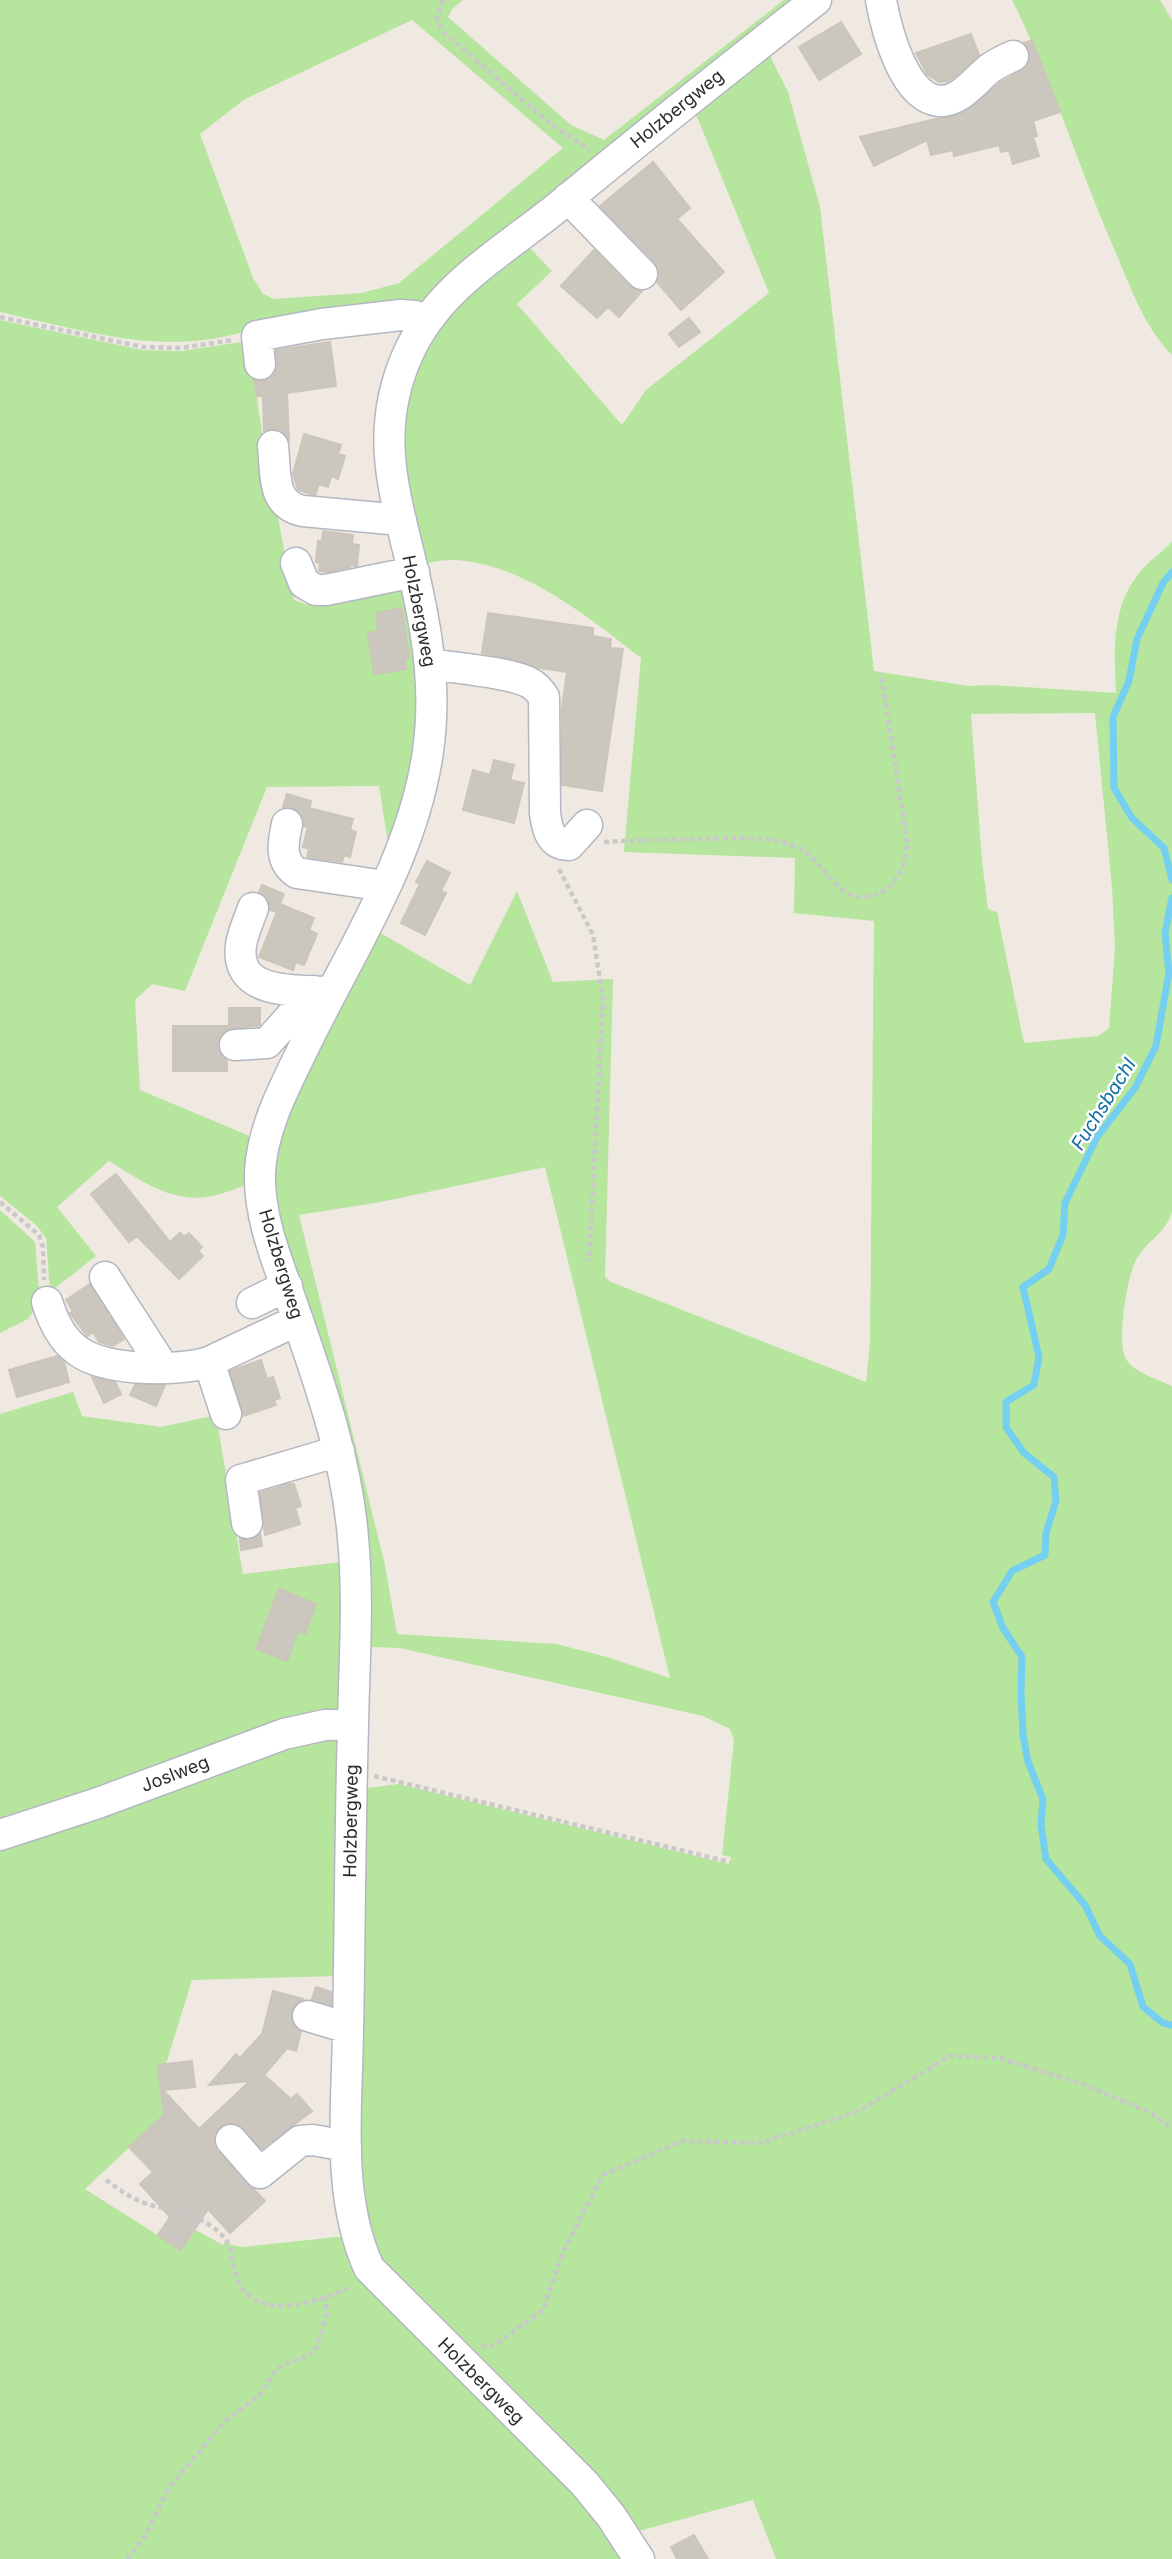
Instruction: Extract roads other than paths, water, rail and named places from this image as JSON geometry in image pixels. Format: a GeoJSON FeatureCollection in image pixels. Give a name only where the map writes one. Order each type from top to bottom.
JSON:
{"type":"FeatureCollection","features":[{"type":"Feature","properties":{"kind":"street","name":"Holzbergweg"},"geometry":{"type":"LineString","coordinates":[[639,2559],[611,2516],[585,2484],[369,2268],[354,2229],[346,2146],[356,1633],[354,1542],[339,1451],[265,1216],[260,1182],[261,1160],[276,1106],[322,991],[385,886],[422,785],[430,741],[431,664],[390,466],[389,425],[399,377],[407,355],[426,321],[474,270],[816,0]]}},
{"type":"Feature","properties":{"kind":"street"},"geometry":{"type":"LineString","coordinates":[[881,0],[886,27],[897,59],[915,87],[927,96],[944,100],[959,96],[991,68],[1013,56]]}},
{"type":"Feature","properties":{"kind":"street"},"geometry":{"type":"LineString","coordinates":[[568,198],[642,274]]}},
{"type":"Feature","properties":{"kind":"street"},"geometry":{"type":"LineString","coordinates":[[259,350],[322,324],[401,315],[415,316],[426,321]]}},
{"type":"Feature","properties":{"kind":"street"},"geometry":{"type":"LineString","coordinates":[[273,446],[278,492],[289,507],[303,511],[401,520]]}},
{"type":"Feature","properties":{"kind":"street"},"geometry":{"type":"LineString","coordinates":[[296,564],[304,583],[316,590],[414,572]]}},
{"type":"Feature","properties":{"kind":"street"},"geometry":{"type":"LineString","coordinates":[[431,664],[513,677],[538,688],[544,696],[545,813],[568,833]]}},
{"type":"Feature","properties":{"kind":"street"},"geometry":{"type":"LineString","coordinates":[[287,824],[283,852],[289,866],[297,873],[385,886]]}},
{"type":"Feature","properties":{"kind":"street"},"geometry":{"type":"LineString","coordinates":[[253,908],[241,947],[241,958],[248,974],[266,986],[322,991]]}},
{"type":"Feature","properties":{"kind":"street"},"geometry":{"type":"LineString","coordinates":[[235,1045],[267,1044],[322,991]]}},
{"type":"Feature","properties":{"kind":"street"},"geometry":{"type":"LineString","coordinates":[[105,1277],[163,1367]]}},
{"type":"Feature","properties":{"kind":"street"},"geometry":{"type":"LineString","coordinates":[[252,1303],[287,1286]]}},
{"type":"Feature","properties":{"kind":"street"},"geometry":{"type":"LineString","coordinates":[[47,1302],[60,1332],[85,1356],[110,1363],[163,1367],[196,1366],[209,1362],[298,1320]]}},
{"type":"Feature","properties":{"kind":"street"},"geometry":{"type":"LineString","coordinates":[[209,1362],[226,1414]]}},
{"type":"Feature","properties":{"kind":"street"},"geometry":{"type":"LineString","coordinates":[[247,1523],[241,1480],[339,1451]]}},
{"type":"Feature","properties":{"kind":"street","name":"Joslweg"},"geometry":{"type":"LineString","coordinates":[[0,1835],[99,1803],[284,1734],[326,1725],[353,1724]]}},
{"type":"Feature","properties":{"kind":"street"},"geometry":{"type":"LineString","coordinates":[[308,2016],[348,2028]]}},
{"type":"Feature","properties":{"kind":"street"},"geometry":{"type":"LineString","coordinates":[[231,2140],[260,2173],[300,2141],[313,2140],[346,2146]]}},
{"type":"Feature","properties":{"kind":"waterway","name":"Fuchsbachl"},"geometry":{"type":"LineString","coordinates":[[1172,572],[1163,583],[1137,639],[1129,681],[1113,717],[1114,788],[1132,818],[1164,848],[1172,880]]}},
{"type":"Feature","properties":{"kind":"waterway","name":"Fuchsbachl"},"geometry":{"type":"LineString","coordinates":[[1172,898],[1165,933],[1169,973],[1156,1046],[1135,1088],[1097,1137],[1065,1203],[1063,1235],[1049,1269],[1023,1287],[1039,1357],[1034,1385],[1006,1402],[1006,1427],[1024,1453],[1054,1477],[1056,1501],[1046,1533],[1045,1555],[1012,1571],[993,1602],[1003,1628],[1022,1657],[1023,1735],[1028,1762],[1043,1799],[1041,1825],[1046,1859],[1085,1905],[1100,1936],[1130,1964],[1143,2007],[1163,2023],[1172,2025]]}}]}
